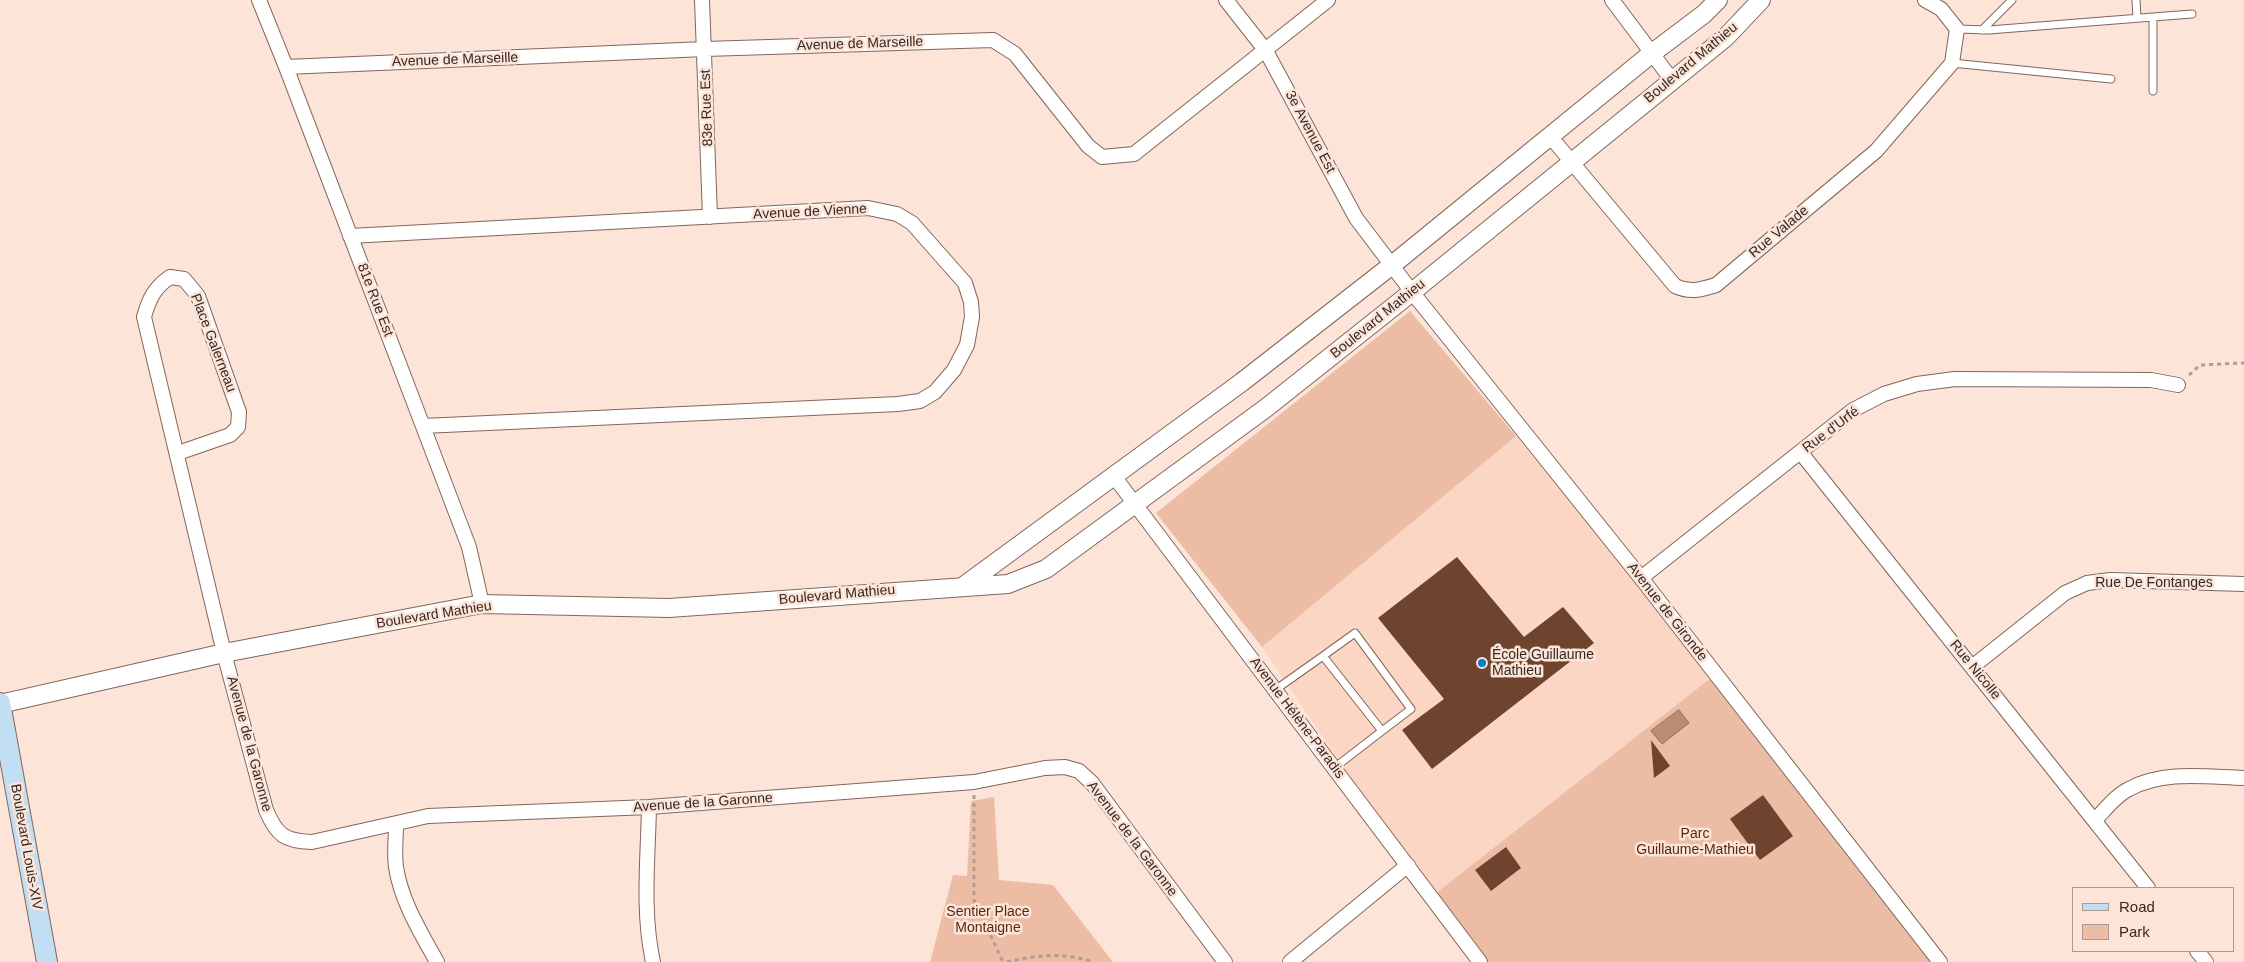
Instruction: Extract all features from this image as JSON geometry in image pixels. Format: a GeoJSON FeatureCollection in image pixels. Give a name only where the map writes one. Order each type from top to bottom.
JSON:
{"type":"FeatureCollection","features":[{"type":"Feature","properties":{"kind":"main road","name":"Boulevard Louis-XIV"},"geometry":{"type":"LineString","coordinates":[[0,704],[47,962]]}},
{"type":"Feature","properties":{"kind":"street","name":"81e Rue Est"},"geometry":{"type":"LineString","coordinates":[[258,0],[286,67],[470,547],[482,604]]}},
{"type":"Feature","properties":{"kind":"street","name":"83e Rue Est"},"geometry":{"type":"LineString","coordinates":[[702,0],[710,217]]}},
{"type":"Feature","properties":{"kind":"street","name":"3e Avenue Est"},"geometry":{"type":"LineString","coordinates":[[1226,0],[1266,51],[1356,218],[1392,265]]}},
{"type":"Feature","properties":{"kind":"street","name":"Avenue de Marseille"},"geometry":{"type":"LineString","coordinates":[[286,67],[705,49],[993,40],[1015,54],[1088,146],[1102,157],[1134,154],[1328,0]]}},
{"type":"Feature","properties":{"kind":"street"},"geometry":{"type":"LineString","coordinates":[[1612,0],[1672,80]]}},
{"type":"Feature","properties":{"kind":"street"},"geometry":{"type":"LineString","coordinates":[[965,585],[1242,382],[1392,265],[1651,54],[1704,14],[1718,0]]}},
{"type":"Feature","properties":{"kind":"street","name":"Boulevard Mathieu"},"geometry":{"type":"LineString","coordinates":[[0,704],[224,653],[482,604],[669,608],[965,585],[1008,584],[1046,569],[1136,505],[1266,408],[1412,292],[1726,37],[1761,0]]}},
{"type":"Feature","properties":{"kind":"street"},"geometry":{"type":"LineString","coordinates":[[1925,0],[1941,9],[1957,29],[1952,63]]}},
{"type":"Feature","properties":{"kind":"street","name":"Rue Valade"},"geometry":{"type":"LineString","coordinates":[[1550,136],[1675,286],[1686,291],[1699,290],[1716,285],[1876,151],[1952,63]]}},
{"type":"Feature","properties":{"kind":"street","name":"Avenue de Vienne"},"geometry":{"type":"LineString","coordinates":[[350,236],[868,208],[897,214],[912,223],[964,283],[972,302],[972,317],[967,346],[954,370],[935,392],[920,401],[898,404],[423,426]]}},
{"type":"Feature","properties":{"kind":"street","name":"Avenue de Gironde"},"geometry":{"type":"LineString","coordinates":[[1392,265],[1641,578],[1940,962]]}},
{"type":"Feature","properties":{"kind":"street","name":"Place Galerneau"},"geometry":{"type":"LineString","coordinates":[[178,453],[230,435],[238,427],[239,412],[198,296],[184,280],[170,277],[158,286],[150,298],[144,317],[178,453],[224,653]]}},
{"type":"Feature","properties":{"kind":"street","name":"Rue d'Urfé"},"geometry":{"type":"LineString","coordinates":[[1641,578],[1853,410],[1884,394],[1917,384],[1955,379],[2151,380],[2178,385]]}},
{"type":"Feature","properties":{"kind":"street","name":"Rue Nicolle"},"geometry":{"type":"LineString","coordinates":[[1801,453],[2147,887]]}},
{"type":"Feature","properties":{"kind":"street","name":"Avenue Hélène-Paradis"},"geometry":{"type":"LineString","coordinates":[[1113,475],[1480,962]]}},
{"type":"Feature","properties":{"kind":"street","name":"Rue De Fontanges"},"geometry":{"type":"LineString","coordinates":[[1972,666],[2065,593],[2087,583],[2110,580],[2244,584]]}},
{"type":"Feature","properties":{"kind":"street","name":"Avenue de la Garonne"},"geometry":{"type":"LineString","coordinates":[[224,653],[266,810],[273,827],[283,837],[296,841],[312,842],[428,816],[650,807],[974,782],[1045,768],[1065,767],[1078,772],[1092,783],[1225,962]]}},
{"type":"Feature","properties":{"kind":"street"},"geometry":{"type":"LineString","coordinates":[[2095,820],[2127,789],[2148,780],[2172,776],[2244,778]]}},
{"type":"Feature","properties":{"kind":"street"},"geometry":{"type":"LineString","coordinates":[[650,807],[647,901],[653,962]]}},
{"type":"Feature","properties":{"kind":"street"},"geometry":{"type":"LineString","coordinates":[[396,824],[396,867],[404,894],[417,925],[437,962]]}},
{"type":"Feature","properties":{"kind":"street"},"geometry":{"type":"LineString","coordinates":[[1290,962],[1408,865]]}},
{"type":"Feature","properties":{"kind":"street"},"geometry":{"type":"LineString","coordinates":[[2198,952],[2206,962]]}},
{"type":"Feature","properties":{"kind":"lane"},"geometry":{"type":"LineString","coordinates":[[1982,30],[2012,0]]}},
{"type":"Feature","properties":{"kind":"lane"},"geometry":{"type":"LineString","coordinates":[[2136,0],[2137,18]]}},
{"type":"Feature","properties":{"kind":"lane"},"geometry":{"type":"LineString","coordinates":[[1957,29],[1982,30],[2192,14]]}},
{"type":"Feature","properties":{"kind":"lane"},"geometry":{"type":"LineString","coordinates":[[2152,17],[2153,90]]}},
{"type":"Feature","properties":{"kind":"lane"},"geometry":{"type":"LineString","coordinates":[[1952,63],[2111,79]]}},
{"type":"Feature","properties":{"kind":"lane"},"geometry":{"type":"LineString","coordinates":[[1275,690],[1355,633],[1411,709],[1334,768]]}},
{"type":"Feature","properties":{"kind":"lane"},"geometry":{"type":"LineString","coordinates":[[1323,656],[1382,731]]}},
{"type":"Feature","properties":{"kind":"path"},"geometry":{"type":"LineString","coordinates":[[2178,385],[2200,365],[2244,363]]}},
{"type":"Feature","properties":{"kind":"path"},"geometry":{"type":"LineString","coordinates":[[974,782],[974,900],[1002,962]]}},
{"type":"Feature","properties":{"kind":"path"},"geometry":{"type":"LineString","coordinates":[[1007,962],[1032,956],[1077,956],[1093,962]]}},
{"type":"Feature","properties":{"kind":"shaded area"},"geometry":{"type":"Polygon","coordinates":[[[1516,436],[1716,674],[1431,897],[1262,647],[1516,436]]]}},
{"type":"Feature","properties":{"kind":"shaded area"},"geometry":{"type":"Polygon","coordinates":[[[1679,710],[1689,723],[1662,744],[1651,731],[1679,710]]]}},
{"type":"Feature","properties":{"kind":"green space"},"geometry":{"type":"Polygon","coordinates":[[[1410,311],[1516,436],[1262,647],[1156,513],[1410,311]]]}},
{"type":"Feature","properties":{"kind":"green space","name":"Parc Guillaume-Mathieu"},"geometry":{"type":"Polygon","coordinates":[[[1716,674],[1940,962],[1480,962],[1431,897],[1716,674]]]}},
{"type":"Feature","properties":{"kind":"green space","name":"Sentier Place Montaigne"},"geometry":{"type":"Polygon","coordinates":[[[994,797],[999,880],[1053,885],[1113,962],[930,962],[953,875],[967,876],[971,801],[994,797]]]}},
{"type":"Feature","properties":{"kind":"building"},"geometry":{"type":"Polygon","coordinates":[[[1457,557],[1524,637],[1563,607],[1594,643],[1432,769],[1402,730],[1444,699],[1378,618],[1457,557]]]}},
{"type":"Feature","properties":{"kind":"building"},"geometry":{"type":"Polygon","coordinates":[[[1651,740],[1670,766],[1654,778],[1651,740]]]}},
{"type":"Feature","properties":{"kind":"building"},"geometry":{"type":"Polygon","coordinates":[[[1763,795],[1793,836],[1760,860],[1730,819],[1763,795]]]}},
{"type":"Feature","properties":{"kind":"building"},"geometry":{"type":"Polygon","coordinates":[[[1506,847],[1521,868],[1491,891],[1475,870],[1506,847]]]}},
{"type":"Feature","properties":{"kind":"place","name":"École Guillaume Mathieu"},"geometry":{"type":"Point","coordinates":[1482,663]}}]}
